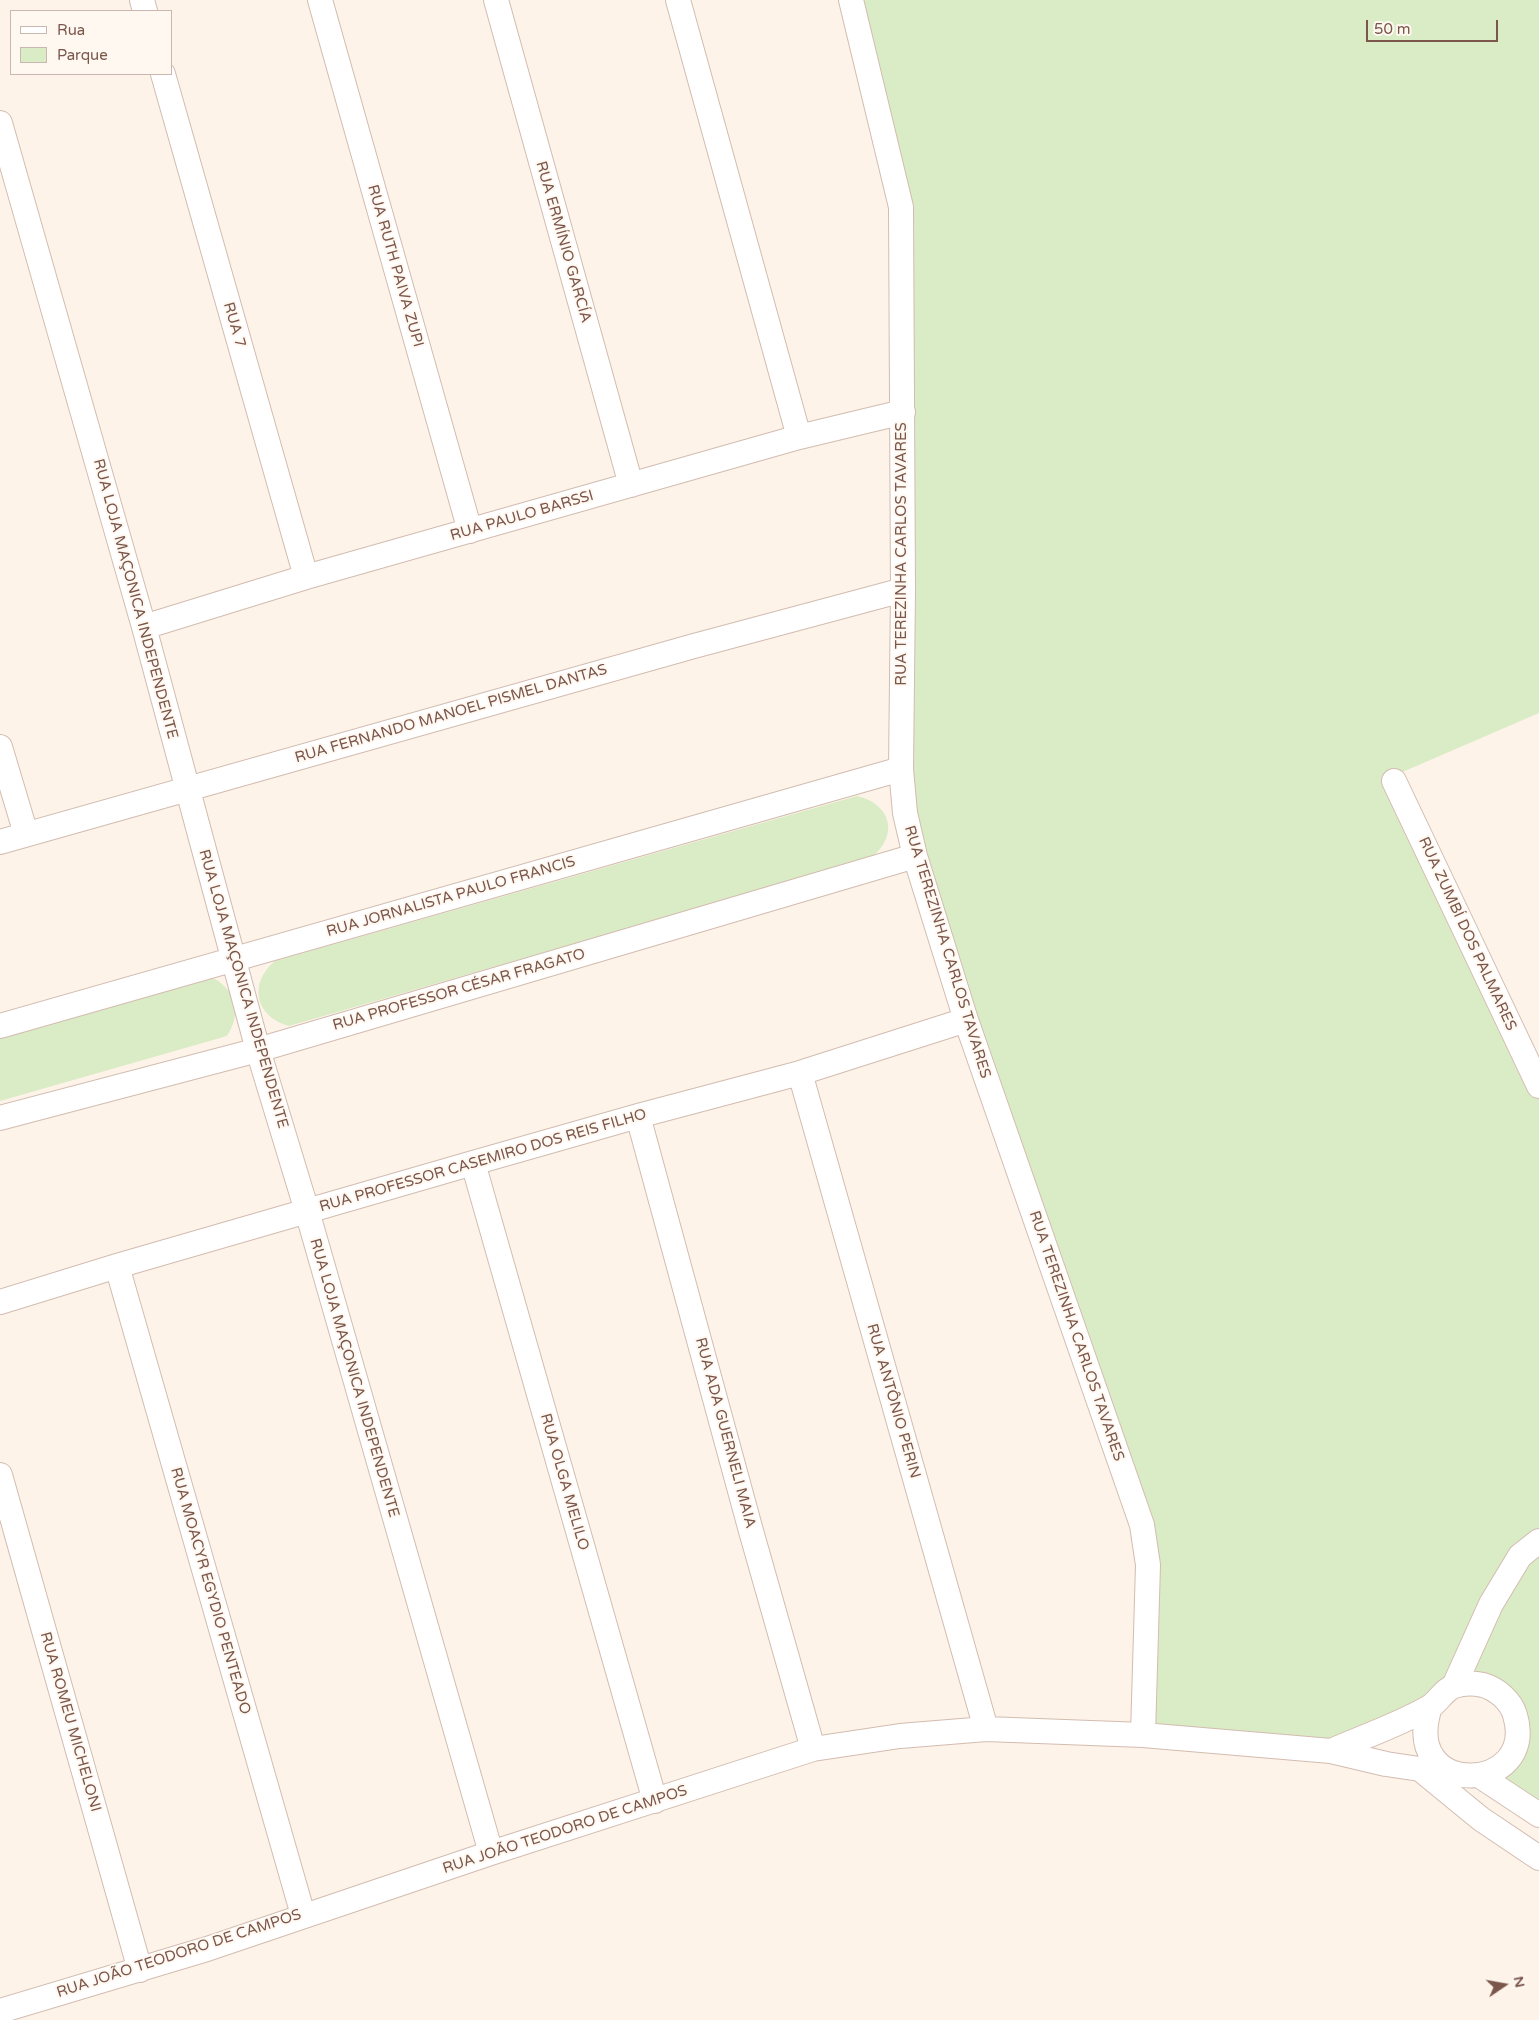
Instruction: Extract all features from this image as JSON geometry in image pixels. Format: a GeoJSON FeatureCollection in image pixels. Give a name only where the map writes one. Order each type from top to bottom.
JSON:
{"type":"FeatureCollection","features":[{"type":"Feature","properties":{"kind":"street","name":"RUA RUTH PAIVA ZUPI"},"geometry":{"type":"LineString","coordinates":[[320,0],[470,531]]}},
{"type":"Feature","properties":{"kind":"street","name":"RUA ERMÍNIO GARCÍA"},"geometry":{"type":"LineString","coordinates":[[496,0],[631,484]]}},
{"type":"Feature","properties":{"kind":"street"},"geometry":{"type":"LineString","coordinates":[[678,0],[799,436]]}},
{"type":"Feature","properties":{"kind":"street","name":"RUA TEREZINHA CARLOS TAVARES"},"geometry":{"type":"LineString","coordinates":[[851,0],[901,207],[903,412],[901,768],[904,813],[915,856],[966,1020],[1142,1525],[1148,1566],[1143,1735]]}},
{"type":"Feature","properties":{"kind":"street","name":"RUA 7"},"geometry":{"type":"LineString","coordinates":[[163,75],[306,577]]}},
{"type":"Feature","properties":{"kind":"street","name":"RUA LOJA MAÇONICA INDEPENDENTE"},"geometry":{"type":"LineString","coordinates":[[0,123],[144,627],[186,789],[258,1050],[307,1211],[490,1853]]}},
{"type":"Feature","properties":{"kind":"street","name":"RUA PAULO BARSSI"},"geometry":{"type":"LineString","coordinates":[[144,627],[306,577],[799,436],[903,412]]}},
{"type":"Feature","properties":{"kind":"street","name":"RUA FERNANDO MANOEL PISMEL DANTAS"},"geometry":{"type":"LineString","coordinates":[[0,842],[694,646],[903,590]]}},
{"type":"Feature","properties":{"kind":"street"},"geometry":{"type":"LineString","coordinates":[[0,747],[26,834]]}},
{"type":"Feature","properties":{"kind":"street","name":"RUA JORNALISTA PAULO FRANCIS"},"geometry":{"type":"LineString","coordinates":[[0,1026],[901,768]]}},
{"type":"Feature","properties":{"kind":"street","name":"RUA ZUMBÍ DOS PALMARES"},"geometry":{"type":"LineString","coordinates":[[1394,781],[1539,1086]]}},
{"type":"Feature","properties":{"kind":"street","name":"RUA PROFESSOR CÉSAR FRAGATO"},"geometry":{"type":"LineString","coordinates":[[0,1118],[258,1050],[915,856]]}},
{"type":"Feature","properties":{"kind":"street","name":"RUA PROFESSOR CASEMIRO DOS REIS FILHO"},"geometry":{"type":"LineString","coordinates":[[0,1302],[472,1163],[638,1116],[800,1074],[966,1020]]}},
{"type":"Feature","properties":{"kind":"street","name":"RUA ANTÔNIO PERIN"},"geometry":{"type":"LineString","coordinates":[[800,1074],[986,1729]]}},
{"type":"Feature","properties":{"kind":"street","name":"RUA ADA GUERNELI MAIA"},"geometry":{"type":"LineString","coordinates":[[638,1116],[751,1531],[814,1749]]}},
{"type":"Feature","properties":{"kind":"street","name":"RUA OLGA MELILO"},"geometry":{"type":"LineString","coordinates":[[472,1163],[655,1801]]}},
{"type":"Feature","properties":{"kind":"street","name":"RUA MOACYR EGYDIO PENTEADO"},"geometry":{"type":"LineString","coordinates":[[117,1266],[303,1915]]}},
{"type":"Feature","properties":{"kind":"street","name":"RUA ROMEU MICHELONI"},"geometry":{"type":"LineString","coordinates":[[0,1475],[140,1970]]}},
{"type":"Feature","properties":{"kind":"street"},"geometry":{"type":"LineString","coordinates":[[1454,1686],[1492,1604],[1520,1556],[1539,1541]]}},
{"type":"Feature","properties":{"kind":"street"},"geometry":{"type":"LineString","coordinates":[[1480,1819],[1489,1783],[1494,1771],[1506,1761],[1514,1748],[1518,1733],[1516,1717],[1509,1703],[1498,1692],[1485,1685],[1469,1683],[1454,1686],[1444,1691],[1430,1707],[1425,1723],[1425,1739],[1431,1754],[1441,1766],[1453,1774],[1489,1783],[1539,1815]]}},
{"type":"Feature","properties":{"kind":"street"},"geometry":{"type":"LineString","coordinates":[[1331,1751],[1430,1707]]}},
{"type":"Feature","properties":{"kind":"street","name":"RUA JOÃO TEODORO DE CAMPOS"},"geometry":{"type":"LineString","coordinates":[[0,2011],[140,1970],[490,1853],[814,1749],[900,1736],[986,1729],[1143,1735],[1331,1751],[1386,1764],[1453,1774]]}},
{"type":"Feature","properties":{"kind":"street"},"geometry":{"type":"LineString","coordinates":[[1418,1768],[1480,1819],[1539,1858]]}},
{"type":"Feature","properties":{"kind":"green space"},"geometry":{"type":"Polygon","coordinates":[[[851,0],[1539,0],[1539,713],[1384,780],[1539,1097],[1539,1814],[1494,1771],[1516,1717],[1469,1683],[1518,1560],[1454,1686],[1331,1751],[1143,1735],[1148,1566],[905,813],[901,207],[851,0]]]}},
{"type":"Feature","properties":{"kind":"green space"},"geometry":{"type":"Polygon","coordinates":[[[857,796],[869,800],[878,806],[888,822],[886,840],[871,858],[289,1026],[278,1022],[269,1015],[259,998],[261,979],[266,970],[275,961],[857,796]]]}},
{"type":"Feature","properties":{"kind":"green space"},"geometry":{"type":"Polygon","coordinates":[[[210,976],[226,988],[234,1002],[235,1018],[227,1036],[0,1101],[0,1036],[210,976]]]}}]}
